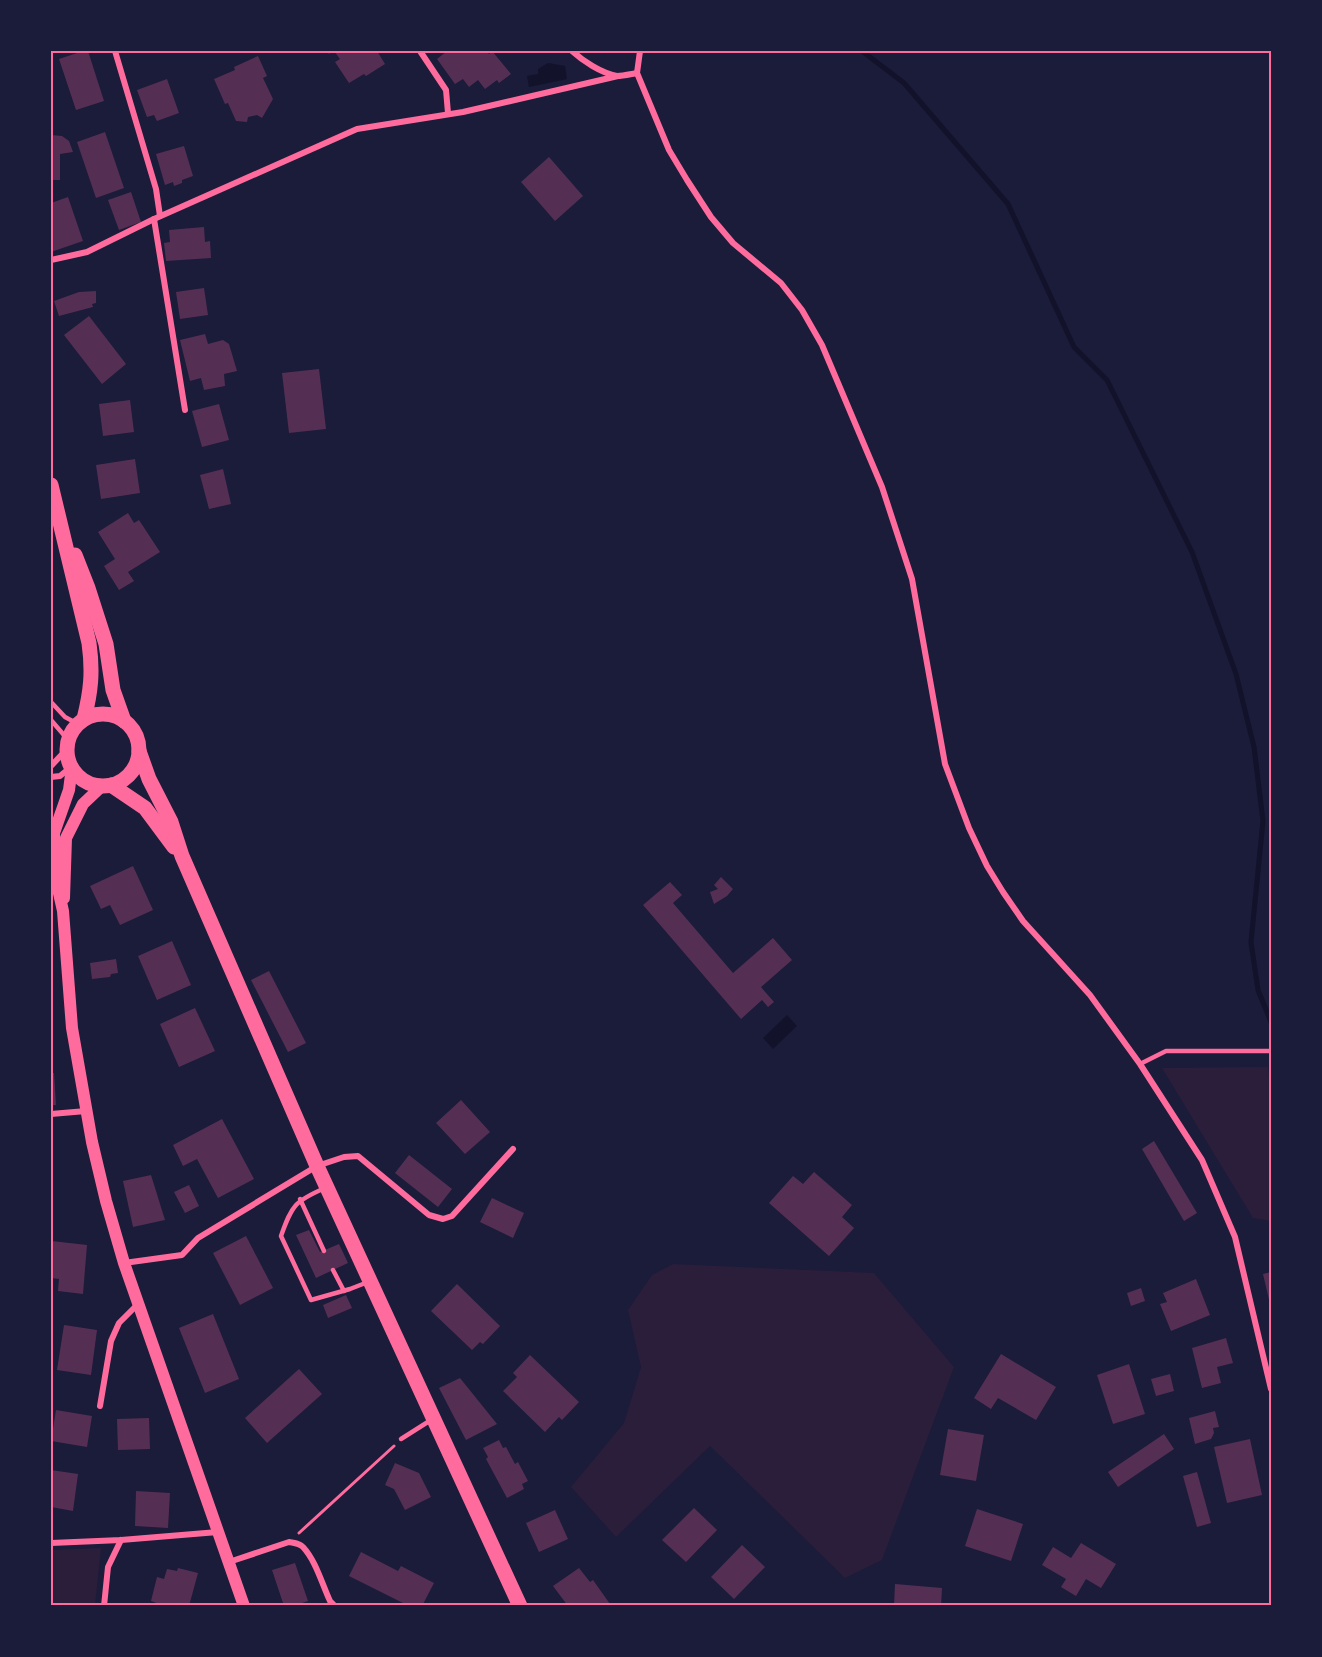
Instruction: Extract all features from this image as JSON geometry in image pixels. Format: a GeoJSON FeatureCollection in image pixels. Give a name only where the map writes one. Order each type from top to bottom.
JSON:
{"type":"FeatureCollection","features":[{"type":"Feature","properties":{"kind":"main road"},"geometry":{"type":"LineString","coordinates":[[51,485],[89,643],[92,665],[92,680],[81,722],[68,745],[72,767],[69,790],[57,821],[53,842],[54,871],[63,911]]}},
{"type":"Feature","properties":{"kind":"main road"},"geometry":{"type":"LineString","coordinates":[[59,519],[88,588],[106,644],[113,690],[124,721],[136,735],[139,752],[149,779],[171,822],[182,856],[317,1166],[520,1606]]}},
{"type":"Feature","properties":{"kind":"main road"},"geometry":{"type":"LineString","coordinates":[[81,722],[92,716],[107,714],[124,721]]}},
{"type":"Feature","properties":{"kind":"main road"},"geometry":{"type":"LineString","coordinates":[[139,752],[129,775],[106,785],[83,804],[66,838],[63,911],[72,1028],[86,1111],[106,1201],[124,1263],[244,1606]]}},
{"type":"Feature","properties":{"kind":"main road"},"geometry":{"type":"LineString","coordinates":[[72,767],[88,782],[106,785],[145,808],[182,856]]}},
{"type":"Feature","properties":{"kind":"street"},"geometry":{"type":"LineString","coordinates":[[115,51],[156,189],[157,217],[185,410]]}},
{"type":"Feature","properties":{"kind":"street"},"geometry":{"type":"LineString","coordinates":[[420,51],[446,90],[448,113]]}},
{"type":"Feature","properties":{"kind":"street"},"geometry":{"type":"LineString","coordinates":[[572,51],[602,71],[618,76]]}},
{"type":"Feature","properties":{"kind":"street"},"geometry":{"type":"LineString","coordinates":[[640,51],[637,73],[669,150],[711,217],[733,243],[781,284],[802,310],[822,345],[882,487],[912,579],[945,764],[969,828],[987,866],[1023,921],[1090,995],[1140,1064],[1202,1160],[1235,1237],[1271,1389]]}},
{"type":"Feature","properties":{"kind":"street"},"geometry":{"type":"LineString","coordinates":[[51,260],[87,252],[157,217],[357,129],[463,112],[637,73]]}},
{"type":"Feature","properties":{"kind":"street"},"geometry":{"type":"LineString","coordinates":[[51,766],[68,745]]}},
{"type":"Feature","properties":{"kind":"street"},"geometry":{"type":"LineString","coordinates":[[51,777],[60,776],[72,767]]}},
{"type":"Feature","properties":{"kind":"street"},"geometry":{"type":"LineString","coordinates":[[51,1114],[86,1111]]}},
{"type":"Feature","properties":{"kind":"street"},"geometry":{"type":"LineString","coordinates":[[124,1263],[182,1255],[198,1238],[317,1166],[344,1156],[357,1156],[429,1215],[443,1219],[452,1216],[513,1149]]}},
{"type":"Feature","properties":{"kind":"street"},"geometry":{"type":"LineString","coordinates":[[100,1406],[111,1341],[119,1323],[138,1304]]}},
{"type":"Feature","properties":{"kind":"street"},"geometry":{"type":"LineString","coordinates":[[51,1543],[218,1532]]}},
{"type":"Feature","properties":{"kind":"street"},"geometry":{"type":"LineString","coordinates":[[104,1606],[108,1567],[121,1540]]}},
{"type":"Feature","properties":{"kind":"street"},"geometry":{"type":"LineString","coordinates":[[229,1562],[289,1542],[298,1543],[303,1547],[330,1601],[335,1606]]}},
{"type":"Feature","properties":{"kind":"lane"},"geometry":{"type":"LineString","coordinates":[[51,702],[65,717],[81,722]]}},
{"type":"Feature","properties":{"kind":"lane"},"geometry":{"type":"LineString","coordinates":[[51,720],[68,745]]}},
{"type":"Feature","properties":{"kind":"lane"},"geometry":{"type":"LineString","coordinates":[[1140,1064],[1166,1051],[1271,1052]]}},
{"type":"Feature","properties":{"kind":"lane"},"geometry":{"type":"LineString","coordinates":[[327,1187],[300,1199],[287,1220],[281,1236],[311,1300],[370,1281]]}},
{"type":"Feature","properties":{"kind":"lane"},"geometry":{"type":"LineString","coordinates":[[300,1199],[324,1251]]}},
{"type":"Feature","properties":{"kind":"lane"},"geometry":{"type":"LineString","coordinates":[[333,1270],[344,1291]]}},
{"type":"Feature","properties":{"kind":"lane"},"geometry":{"type":"LineString","coordinates":[[401,1439],[434,1419]]}},
{"type":"Feature","properties":{"kind":"path"},"geometry":{"type":"LineString","coordinates":[[289,1542],[401,1439]]}},
{"type":"Feature","properties":{"kind":"shaded area"},"geometry":{"type":"Polygon","coordinates":[[[548,63],[565,66],[567,79],[529,87],[527,76],[538,74],[538,69],[548,63]]]}},
{"type":"Feature","properties":{"kind":"shaded area"},"geometry":{"type":"Polygon","coordinates":[[[787,1015],[797,1026],[773,1049],[763,1038],[787,1015]]]}},
{"type":"Feature","properties":{"kind":"shaded area"},"geometry":{"type":"Polygon","coordinates":[[[1268,1067],[1271,1093],[1271,1221],[1253,1218],[1162,1068],[1268,1067]]]}},
{"type":"Feature","properties":{"kind":"shaded area"},"geometry":{"type":"Polygon","coordinates":[[[673,1264],[874,1273],[954,1367],[882,1560],[845,1578],[710,1446],[616,1537],[571,1487],[624,1423],[641,1367],[628,1310],[652,1275],[673,1264]]]}},
{"type":"Feature","properties":{"kind":"shaded area"},"geometry":{"type":"Polygon","coordinates":[[[101,1548],[95,1606],[51,1606],[51,1550],[101,1548]]]}},
{"type":"Feature","properties":{"kind":"building"},"geometry":{"type":"Polygon","coordinates":[[[88,51],[104,101],[76,110],[59,59],[88,51]]]}},
{"type":"Feature","properties":{"kind":"building"},"geometry":{"type":"Polygon","coordinates":[[[334,51],[377,51],[385,64],[349,83],[335,62],[340,59],[334,51]]]}},
{"type":"Feature","properties":{"kind":"building"},"geometry":{"type":"Polygon","coordinates":[[[447,51],[487,51],[489,54],[492,51],[511,74],[485,89],[478,80],[469,87],[463,79],[455,84],[437,59],[447,51]]]}},
{"type":"Feature","properties":{"kind":"building"},"geometry":{"type":"Polygon","coordinates":[[[258,56],[267,76],[263,78],[273,99],[262,118],[257,115],[248,117],[247,122],[236,121],[228,103],[225,104],[214,79],[258,56]]]}},
{"type":"Feature","properties":{"kind":"building"},"geometry":{"type":"Polygon","coordinates":[[[167,79],[179,113],[157,121],[154,115],[147,117],[137,90],[167,79]]]}},
{"type":"Feature","properties":{"kind":"building"},"geometry":{"type":"Polygon","coordinates":[[[105,132],[124,188],[96,198],[77,142],[105,132]]]}},
{"type":"Feature","properties":{"kind":"building"},"geometry":{"type":"Polygon","coordinates":[[[51,135],[62,136],[69,141],[73,152],[60,154],[60,180],[51,180],[51,135]]]}},
{"type":"Feature","properties":{"kind":"building"},"geometry":{"type":"Polygon","coordinates":[[[184,146],[193,176],[174,186],[173,182],[165,185],[156,154],[184,146]]]}},
{"type":"Feature","properties":{"kind":"building"},"geometry":{"type":"Polygon","coordinates":[[[549,157],[583,196],[555,221],[521,182],[549,157]]]}},
{"type":"Feature","properties":{"kind":"building"},"geometry":{"type":"Polygon","coordinates":[[[131,192],[141,222],[119,230],[108,200],[131,192]]]}},
{"type":"Feature","properties":{"kind":"building"},"geometry":{"type":"Polygon","coordinates":[[[68,197],[83,241],[51,252],[51,203],[68,197]]]}},
{"type":"Feature","properties":{"kind":"building"},"geometry":{"type":"Polygon","coordinates":[[[204,227],[205,242],[210,241],[211,258],[166,261],[164,243],[170,242],[169,230],[204,227]]]}},
{"type":"Feature","properties":{"kind":"building"},"geometry":{"type":"Polygon","coordinates":[[[204,288],[208,315],[180,319],[176,292],[204,288]]]}},
{"type":"Feature","properties":{"kind":"building"},"geometry":{"type":"Polygon","coordinates":[[[96,291],[96,303],[92,304],[93,307],[59,316],[54,301],[79,292],[96,291]]]}},
{"type":"Feature","properties":{"kind":"building"},"geometry":{"type":"Polygon","coordinates":[[[89,316],[126,364],[102,384],[64,335],[89,316]]]}},
{"type":"Feature","properties":{"kind":"building"},"geometry":{"type":"Polygon","coordinates":[[[205,334],[208,344],[223,340],[229,344],[237,371],[224,374],[225,386],[204,390],[201,378],[190,381],[180,340],[205,334]]]}},
{"type":"Feature","properties":{"kind":"building"},"geometry":{"type":"Polygon","coordinates":[[[319,369],[326,429],[289,433],[282,373],[319,369]]]}},
{"type":"Feature","properties":{"kind":"building"},"geometry":{"type":"Polygon","coordinates":[[[130,400],[134,432],[103,436],[99,404],[130,400]]]}},
{"type":"Feature","properties":{"kind":"building"},"geometry":{"type":"Polygon","coordinates":[[[219,404],[229,440],[202,447],[192,411],[219,404]]]}},
{"type":"Feature","properties":{"kind":"building"},"geometry":{"type":"Polygon","coordinates":[[[135,459],[140,493],[101,499],[96,465],[135,459]]]}},
{"type":"Feature","properties":{"kind":"building"},"geometry":{"type":"Polygon","coordinates":[[[223,469],[231,504],[209,509],[200,475],[223,469]]]}},
{"type":"Feature","properties":{"kind":"building"},"geometry":{"type":"Polygon","coordinates":[[[128,513],[134,523],[139,520],[160,552],[128,572],[134,581],[119,590],[104,566],[115,559],[98,532],[128,513]]]}},
{"type":"Feature","properties":{"kind":"building"},"geometry":{"type":"Polygon","coordinates":[[[133,866],[153,910],[120,925],[110,905],[101,909],[90,886],[133,866]]]}},
{"type":"Feature","properties":{"kind":"building"},"geometry":{"type":"Polygon","coordinates":[[[721,877],[733,889],[714,904],[710,892],[718,889],[714,885],[721,877]]]}},
{"type":"Feature","properties":{"kind":"building"},"geometry":{"type":"Polygon","coordinates":[[[670,882],[682,895],[673,903],[733,973],[773,938],[792,960],[761,987],[774,1002],[768,1007],[762,1000],[741,1019],[643,905],[670,882]]]}},
{"type":"Feature","properties":{"kind":"building"},"geometry":{"type":"Polygon","coordinates":[[[172,941],[191,985],[157,1000],[138,956],[172,941]]]}},
{"type":"Feature","properties":{"kind":"building"},"geometry":{"type":"Polygon","coordinates":[[[116,959],[118,973],[111,974],[110,977],[92,979],[90,963],[116,959]]]}},
{"type":"Feature","properties":{"kind":"building"},"geometry":{"type":"Polygon","coordinates":[[[269,971],[306,1043],[288,1052],[251,980],[269,971]]]}},
{"type":"Feature","properties":{"kind":"building"},"geometry":{"type":"Polygon","coordinates":[[[195,1008],[215,1051],[179,1067],[160,1024],[195,1008]]]}},
{"type":"Feature","properties":{"kind":"building"},"geometry":{"type":"Polygon","coordinates":[[[51,1073],[54,1073],[56,1105],[51,1105],[51,1073]]]}},
{"type":"Feature","properties":{"kind":"building"},"geometry":{"type":"Polygon","coordinates":[[[461,1100],[490,1132],[465,1154],[436,1123],[461,1100]]]}},
{"type":"Feature","properties":{"kind":"building"},"geometry":{"type":"Polygon","coordinates":[[[222,1119],[254,1179],[218,1198],[197,1159],[183,1166],[173,1145],[222,1119]]]}},
{"type":"Feature","properties":{"kind":"building"},"geometry":{"type":"Polygon","coordinates":[[[1154,1141],[1197,1213],[1184,1221],[1142,1149],[1154,1141]]]}},
{"type":"Feature","properties":{"kind":"building"},"geometry":{"type":"Polygon","coordinates":[[[409,1155],[452,1189],[438,1207],[395,1173],[409,1155]]]}},
{"type":"Feature","properties":{"kind":"building"},"geometry":{"type":"Polygon","coordinates":[[[814,1172],[852,1205],[842,1217],[854,1228],[829,1256],[769,1203],[793,1176],[803,1184],[814,1172]]]}},
{"type":"Feature","properties":{"kind":"building"},"geometry":{"type":"Polygon","coordinates":[[[151,1175],[165,1220],[133,1227],[123,1181],[151,1175]]]}},
{"type":"Feature","properties":{"kind":"building"},"geometry":{"type":"Polygon","coordinates":[[[189,1185],[199,1206],[185,1213],[174,1192],[189,1185]]]}},
{"type":"Feature","properties":{"kind":"building"},"geometry":{"type":"Polygon","coordinates":[[[492,1198],[524,1213],[513,1238],[480,1222],[492,1198]]]}},
{"type":"Feature","properties":{"kind":"building"},"geometry":{"type":"Polygon","coordinates":[[[309,1230],[320,1252],[339,1244],[348,1263],[316,1278],[296,1235],[309,1230]]]}},
{"type":"Feature","properties":{"kind":"building"},"geometry":{"type":"Polygon","coordinates":[[[246,1236],[273,1288],[240,1305],[213,1253],[246,1236]]]}},
{"type":"Feature","properties":{"kind":"building"},"geometry":{"type":"Polygon","coordinates":[[[52,1241],[87,1245],[83,1294],[58,1291],[59,1279],[51,1278],[52,1241]]]}},
{"type":"Feature","properties":{"kind":"building"},"geometry":{"type":"Polygon","coordinates":[[[1271,1272],[1271,1304],[1270,1304],[1263,1274],[1271,1272]]]}},
{"type":"Feature","properties":{"kind":"building"},"geometry":{"type":"Polygon","coordinates":[[[1196,1279],[1210,1315],[1171,1331],[1160,1304],[1167,1302],[1163,1293],[1196,1279]]]}},
{"type":"Feature","properties":{"kind":"building"},"geometry":{"type":"Polygon","coordinates":[[[457,1284],[500,1326],[483,1344],[480,1342],[472,1350],[431,1311],[457,1284]]]}},
{"type":"Feature","properties":{"kind":"building"},"geometry":{"type":"Polygon","coordinates":[[[1141,1288],[1145,1301],[1131,1306],[1127,1293],[1141,1288]]]}},
{"type":"Feature","properties":{"kind":"building"},"geometry":{"type":"Polygon","coordinates":[[[346,1295],[352,1308],[328,1318],[323,1305],[346,1295]]]}},
{"type":"Feature","properties":{"kind":"building"},"geometry":{"type":"Polygon","coordinates":[[[213,1314],[239,1379],[205,1393],[179,1328],[213,1314]]]}},
{"type":"Feature","properties":{"kind":"building"},"geometry":{"type":"Polygon","coordinates":[[[64,1325],[97,1330],[91,1375],[57,1370],[64,1325]]]}},
{"type":"Feature","properties":{"kind":"building"},"geometry":{"type":"Polygon","coordinates":[[[1226,1338],[1233,1363],[1217,1367],[1221,1383],[1202,1388],[1192,1348],[1226,1338]]]}},
{"type":"Feature","properties":{"kind":"building"},"geometry":{"type":"Polygon","coordinates":[[[1001,1354],[1056,1387],[1036,1420],[998,1398],[991,1409],[974,1398],[1001,1354]]]}},
{"type":"Feature","properties":{"kind":"building"},"geometry":{"type":"Polygon","coordinates":[[[530,1355],[579,1402],[562,1420],[559,1417],[545,1432],[503,1391],[517,1377],[513,1373],[530,1355]]]}},
{"type":"Feature","properties":{"kind":"building"},"geometry":{"type":"Polygon","coordinates":[[[1129,1364],[1145,1414],[1113,1424],[1097,1375],[1129,1364]]]}},
{"type":"Feature","properties":{"kind":"building"},"geometry":{"type":"Polygon","coordinates":[[[299,1369],[322,1394],[267,1443],[245,1418],[299,1369]]]}},
{"type":"Feature","properties":{"kind":"building"},"geometry":{"type":"Polygon","coordinates":[[[1170,1374],[1174,1391],[1156,1396],[1151,1379],[1170,1374]]]}},
{"type":"Feature","properties":{"kind":"building"},"geometry":{"type":"Polygon","coordinates":[[[460,1378],[497,1424],[466,1440],[439,1388],[460,1378]]]}},
{"type":"Feature","properties":{"kind":"building"},"geometry":{"type":"Polygon","coordinates":[[[56,1410],[92,1416],[87,1447],[51,1441],[56,1410]]]}},
{"type":"Feature","properties":{"kind":"building"},"geometry":{"type":"Polygon","coordinates":[[[1215,1411],[1219,1427],[1213,1428],[1214,1433],[1211,1439],[1195,1444],[1189,1418],[1215,1411]]]}},
{"type":"Feature","properties":{"kind":"building"},"geometry":{"type":"Polygon","coordinates":[[[149,1418],[150,1449],[118,1450],[117,1419],[149,1418]]]}},
{"type":"Feature","properties":{"kind":"building"},"geometry":{"type":"Polygon","coordinates":[[[948,1429],[984,1435],[976,1481],[940,1475],[948,1429]]]}},
{"type":"Feature","properties":{"kind":"building"},"geometry":{"type":"Polygon","coordinates":[[[1164,1434],[1174,1449],[1118,1487],[1108,1472],[1164,1434]]]}},
{"type":"Feature","properties":{"kind":"building"},"geometry":{"type":"Polygon","coordinates":[[[1250,1439],[1262,1495],[1227,1503],[1214,1447],[1250,1439]]]}},
{"type":"Feature","properties":{"kind":"building"},"geometry":{"type":"Polygon","coordinates":[[[499,1440],[503,1448],[506,1447],[515,1464],[518,1462],[528,1481],[522,1484],[524,1489],[507,1498],[486,1459],[488,1457],[483,1448],[499,1440]]]}},
{"type":"Feature","properties":{"kind":"building"},"geometry":{"type":"Polygon","coordinates":[[[395,1463],[419,1473],[431,1497],[405,1510],[394,1489],[385,1485],[395,1463]]]}},
{"type":"Feature","properties":{"kind":"building"},"geometry":{"type":"Polygon","coordinates":[[[51,1470],[78,1474],[73,1511],[51,1507],[51,1470]]]}},
{"type":"Feature","properties":{"kind":"building"},"geometry":{"type":"Polygon","coordinates":[[[1197,1472],[1211,1523],[1197,1527],[1183,1476],[1197,1472]]]}},
{"type":"Feature","properties":{"kind":"building"},"geometry":{"type":"Polygon","coordinates":[[[136,1491],[170,1493],[168,1528],[135,1526],[136,1491]]]}},
{"type":"Feature","properties":{"kind":"building"},"geometry":{"type":"Polygon","coordinates":[[[694,1508],[717,1530],[686,1562],[662,1540],[694,1508]]]}},
{"type":"Feature","properties":{"kind":"building"},"geometry":{"type":"Polygon","coordinates":[[[977,1509],[1023,1524],[1011,1561],[965,1546],[977,1509]]]}},
{"type":"Feature","properties":{"kind":"building"},"geometry":{"type":"Polygon","coordinates":[[[555,1510],[568,1539],[539,1552],[526,1523],[555,1510]]]}},
{"type":"Feature","properties":{"kind":"building"},"geometry":{"type":"Polygon","coordinates":[[[1081,1543],[1116,1564],[1101,1588],[1086,1579],[1076,1596],[1061,1587],[1066,1579],[1042,1565],[1053,1547],[1071,1558],[1081,1543]]]}},
{"type":"Feature","properties":{"kind":"building"},"geometry":{"type":"Polygon","coordinates":[[[742,1545],[765,1567],[734,1599],[711,1577],[742,1545]]]}},
{"type":"Feature","properties":{"kind":"building"},"geometry":{"type":"Polygon","coordinates":[[[361,1552],[398,1571],[401,1566],[434,1583],[422,1606],[409,1606],[349,1576],[361,1552]]]}},
{"type":"Feature","properties":{"kind":"building"},"geometry":{"type":"Polygon","coordinates":[[[295,1563],[308,1601],[294,1606],[284,1606],[272,1570],[295,1563]]]}},
{"type":"Feature","properties":{"kind":"building"},"geometry":{"type":"Polygon","coordinates":[[[178,1568],[198,1573],[189,1606],[159,1606],[151,1601],[157,1577],[164,1579],[167,1569],[177,1571],[178,1568]]]}},
{"type":"Feature","properties":{"kind":"building"},"geometry":{"type":"Polygon","coordinates":[[[579,1568],[590,1582],[593,1580],[610,1604],[607,1606],[568,1606],[553,1586],[579,1568]]]}},
{"type":"Feature","properties":{"kind":"building"},"geometry":{"type":"Polygon","coordinates":[[[895,1584],[942,1588],[941,1606],[894,1606],[895,1584]]]}},
{"type":"Feature","properties":{"kind":"waterway"},"geometry":{"type":"LineString","coordinates":[[862,51],[904,83],[1008,204],[1074,347],[1107,380],[1192,552],[1236,674],[1254,747],[1263,821],[1251,942],[1258,990],[1271,1022]]}}]}
